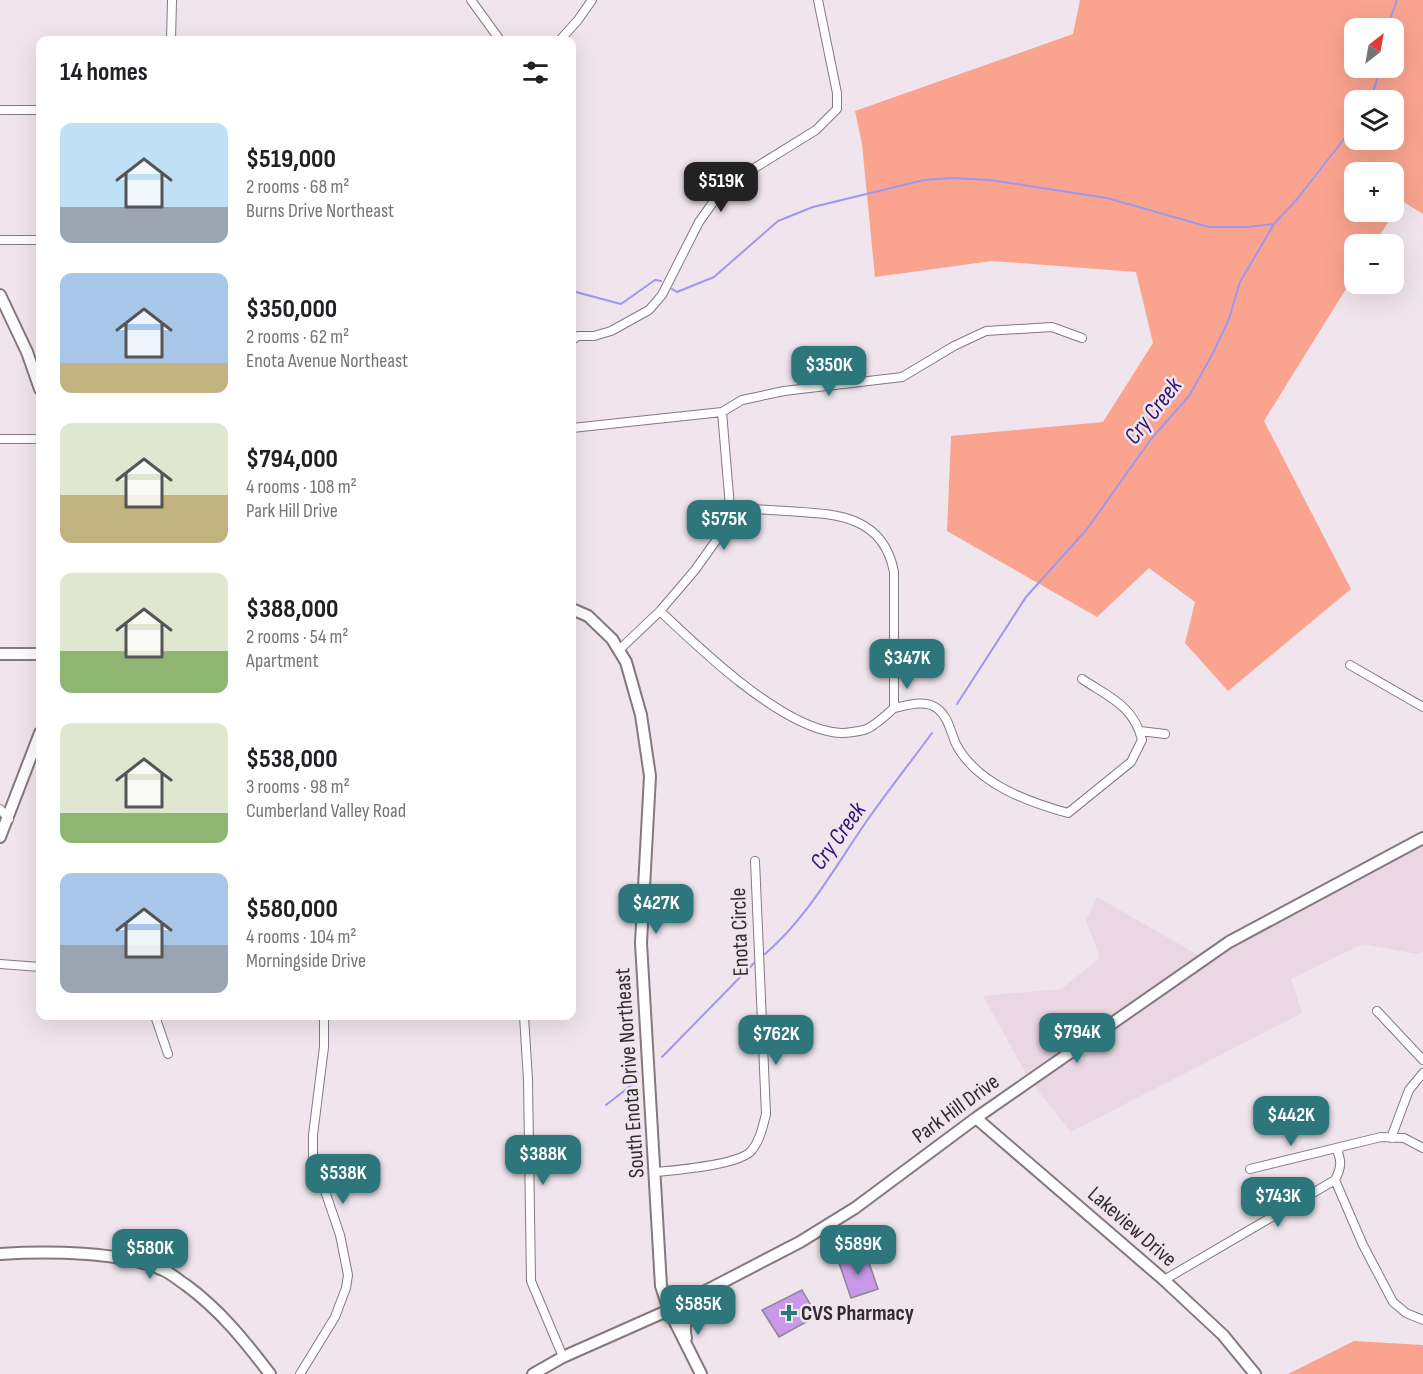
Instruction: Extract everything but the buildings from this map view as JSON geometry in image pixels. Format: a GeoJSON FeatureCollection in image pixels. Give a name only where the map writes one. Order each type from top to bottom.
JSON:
{"type":"FeatureCollection","features":[{"type":"Feature","properties":{"kind":"main road"},"geometry":{"type":"LineString","coordinates":[[0,295],[27,352],[36,378]]}},
{"type":"Feature","properties":{"kind":"main road","name":"South Enota Drive Northeast"},"geometry":{"type":"LineString","coordinates":[[576,611],[588,616],[620,649],[641,715],[650,776],[641,943],[661,1286],[669,1310],[701,1374]]}},
{"type":"Feature","properties":{"kind":"main road"},"geometry":{"type":"LineString","coordinates":[[0,654],[36,654]]}},
{"type":"Feature","properties":{"kind":"main road"},"geometry":{"type":"LineString","coordinates":[[0,837],[9,819],[36,744]]}},
{"type":"Feature","properties":{"kind":"main road","name":"Park Hill Drive"},"geometry":{"type":"LineString","coordinates":[[532,1374],[563,1357],[669,1310],[800,1242],[855,1208],[976,1118],[1229,942],[1423,837]]}},
{"type":"Feature","properties":{"kind":"main road","name":"Lakeview Drive"},"geometry":{"type":"LineString","coordinates":[[976,1118],[1164,1280],[1223,1335],[1255,1374]]}},
{"type":"Feature","properties":{"kind":"main road"},"geometry":{"type":"LineString","coordinates":[[0,1254],[91,1255],[144,1263],[165,1270],[217,1310],[270,1374]]}},
{"type":"Feature","properties":{"kind":"main road"},"geometry":{"type":"LineString","coordinates":[[689,1350],[685,1332],[687,1315],[709,1290]]}},
{"type":"Feature","properties":{"kind":"street"},"geometry":{"type":"LineString","coordinates":[[171,36],[172,0]]}},
{"type":"Feature","properties":{"kind":"street"},"geometry":{"type":"LineString","coordinates":[[471,0],[497,36]]}},
{"type":"Feature","properties":{"kind":"street"},"geometry":{"type":"LineString","coordinates":[[564,36],[579,20],[592,0]]}},
{"type":"Feature","properties":{"kind":"street"},"geometry":{"type":"LineString","coordinates":[[576,337],[594,336],[611,331],[649,310],[662,295],[699,222],[724,187],[816,130],[837,109],[837,93],[818,0]]}},
{"type":"Feature","properties":{"kind":"street"},"geometry":{"type":"LineString","coordinates":[[0,110],[36,110]]}},
{"type":"Feature","properties":{"kind":"street"},"geometry":{"type":"LineString","coordinates":[[0,240],[36,240]]}},
{"type":"Feature","properties":{"kind":"street"},"geometry":{"type":"LineString","coordinates":[[576,428],[722,412],[742,400],[784,391],[902,377],[954,346],[986,331],[1052,327],[1082,338]]}},
{"type":"Feature","properties":{"kind":"street"},"geometry":{"type":"LineString","coordinates":[[620,649],[660,611],[720,535],[730,507],[722,412]]}},
{"type":"Feature","properties":{"kind":"street"},"geometry":{"type":"LineString","coordinates":[[0,439],[36,439]]}},
{"type":"Feature","properties":{"kind":"street"},"geometry":{"type":"LineString","coordinates":[[730,507],[813,511],[842,515],[866,527],[878,538],[892,562],[894,572],[894,708]]}},
{"type":"Feature","properties":{"kind":"street"},"geometry":{"type":"LineString","coordinates":[[660,611],[708,658],[799,720],[836,733],[867,729],[894,708],[921,703],[937,708],[944,716],[957,747],[979,773],[1042,807],[1068,813],[1131,762],[1142,740],[1130,712],[1082,678]]}},
{"type":"Feature","properties":{"kind":"street"},"geometry":{"type":"LineString","coordinates":[[1350,665],[1423,707]]}},
{"type":"Feature","properties":{"kind":"street"},"geometry":{"type":"LineString","coordinates":[[1140,731],[1165,734]]}},
{"type":"Feature","properties":{"kind":"street"},"geometry":{"type":"LineString","coordinates":[[0,809],[9,819]]}},
{"type":"Feature","properties":{"kind":"street","name":"Enota Circle"},"geometry":{"type":"LineString","coordinates":[[656,1172],[706,1166],[745,1156],[752,1150],[763,1127],[766,1114],[755,861]]}},
{"type":"Feature","properties":{"kind":"street"},"geometry":{"type":"LineString","coordinates":[[0,964],[36,967]]}},
{"type":"Feature","properties":{"kind":"street"},"geometry":{"type":"LineString","coordinates":[[1377,1011],[1423,1060]]}},
{"type":"Feature","properties":{"kind":"street"},"geometry":{"type":"LineString","coordinates":[[156,1020],[168,1054]]}},
{"type":"Feature","properties":{"kind":"street"},"geometry":{"type":"LineString","coordinates":[[300,1374],[335,1317],[346,1288],[348,1275],[340,1235],[313,1156],[313,1135],[324,1047],[324,1020]]}},
{"type":"Feature","properties":{"kind":"street"},"geometry":{"type":"LineString","coordinates":[[524,1020],[528,1080],[531,1281],[563,1357]]}},
{"type":"Feature","properties":{"kind":"street"},"geometry":{"type":"LineString","coordinates":[[1390,1138],[1409,1090],[1423,1073]]}},
{"type":"Feature","properties":{"kind":"street"},"geometry":{"type":"LineString","coordinates":[[1250,1170],[1337,1150],[1381,1137],[1404,1138],[1423,1148]]}},
{"type":"Feature","properties":{"kind":"street"},"geometry":{"type":"LineString","coordinates":[[1164,1280],[1335,1179],[1341,1168],[1341,1159],[1337,1150]]}},
{"type":"Feature","properties":{"kind":"street"},"geometry":{"type":"LineString","coordinates":[[1335,1179],[1363,1245],[1393,1302],[1406,1313],[1423,1320]]}},
{"type":"Feature","properties":{"kind":"shaded area"},"geometry":{"type":"Polygon","coordinates":[[[1080,0],[1423,0],[1423,214],[1404,202],[1404,162],[1344,162],[1344,222],[1388,222],[1381,234],[1344,234],[1344,292],[1264,421],[1351,589],[1228,691],[1185,643],[1195,602],[1149,568],[1097,617],[947,531],[951,436],[1103,422],[1153,343],[1136,272],[992,261],[875,277],[862,144],[855,111],[1073,34],[1080,0]]]}},
{"type":"Feature","properties":{"kind":"shaded area"},"geometry":{"type":"Polygon","coordinates":[[[1423,838],[1423,951],[1417,954],[1363,944],[1291,979],[1302,1013],[1071,1132],[1030,1081],[983,996],[1061,989],[1100,958],[1086,920],[1097,897],[1200,956],[1423,838]]]}},
{"type":"Feature","properties":{"kind":"shaded area"},"geometry":{"type":"Polygon","coordinates":[[[1354,1341],[1423,1345],[1423,1374],[1288,1374],[1354,1341]]]}},
{"type":"Feature","properties":{"kind":"waterway","name":"Cry Creek"},"geometry":{"type":"LineString","coordinates":[[1391,18],[1397,0]]}},
{"type":"Feature","properties":{"kind":"waterway","name":"Cry Creek"},"geometry":{"type":"LineString","coordinates":[[1374,90],[1377,78]]}},
{"type":"Feature","properties":{"kind":"waterway","name":"Cry Creek"},"geometry":{"type":"LineString","coordinates":[[957,704],[1026,597],[1087,529],[1151,439],[1189,396],[1229,319],[1240,282],[1274,224],[1298,198],[1344,139]]}},
{"type":"Feature","properties":{"kind":"waterway"},"geometry":{"type":"LineString","coordinates":[[672,289],[677,292],[714,277],[778,221],[813,207],[924,180],[952,178],[990,180],[1107,198],[1209,227],[1274,224]]}},
{"type":"Feature","properties":{"kind":"waterway"},"geometry":{"type":"LineString","coordinates":[[576,292],[621,304],[655,280],[661,281]]}},
{"type":"Feature","properties":{"kind":"waterway","name":"Cry Creek"},"geometry":{"type":"LineString","coordinates":[[765,954],[794,925],[807,908],[874,811],[932,733]]}},
{"type":"Feature","properties":{"kind":"waterway","name":"Cry Creek"},"geometry":{"type":"LineString","coordinates":[[662,1057],[754,963]]}},
{"type":"Feature","properties":{"kind":"waterway","name":"Cry Creek"},"geometry":{"type":"LineString","coordinates":[[606,1105],[633,1084]]}},
{"type":"Feature","properties":{"kind":"place","name":"CVS Pharmacy"},"geometry":{"type":"Point","coordinates":[789,1313]}}]}
